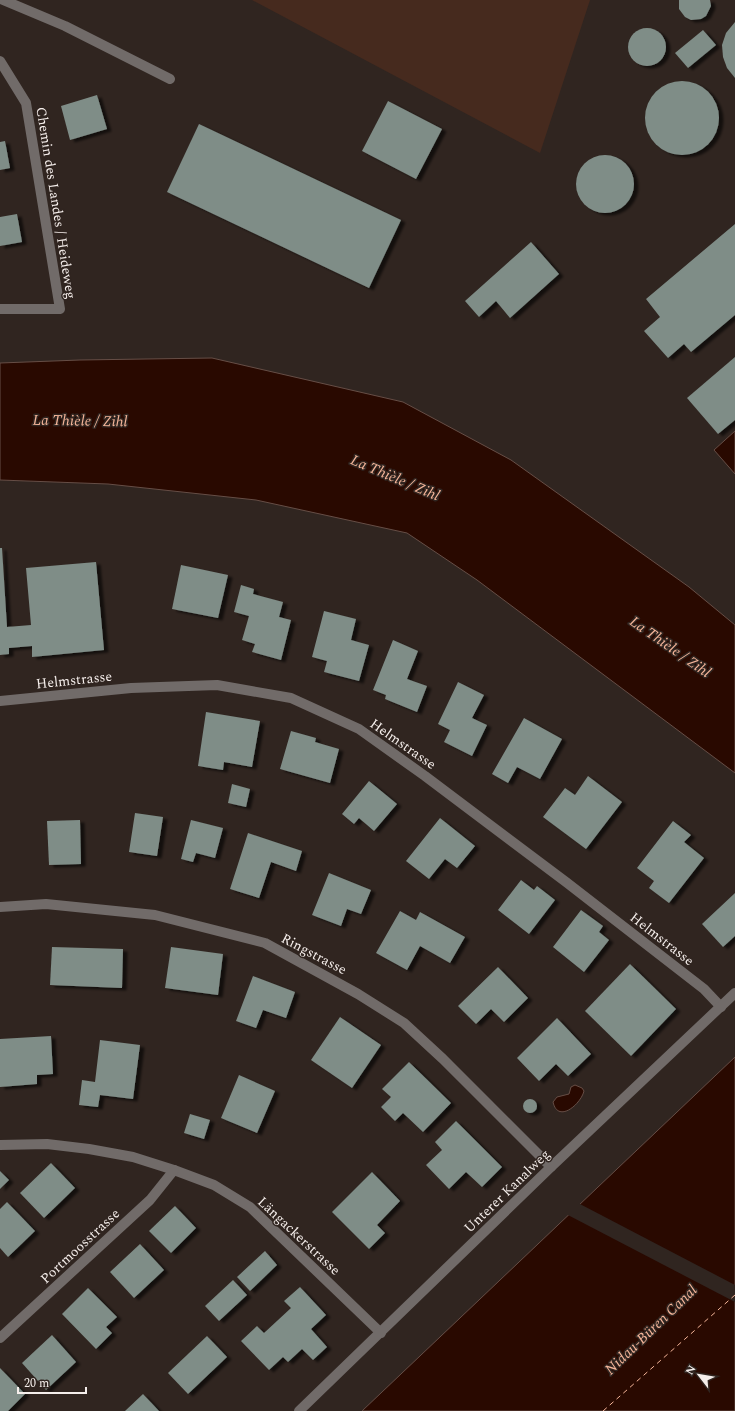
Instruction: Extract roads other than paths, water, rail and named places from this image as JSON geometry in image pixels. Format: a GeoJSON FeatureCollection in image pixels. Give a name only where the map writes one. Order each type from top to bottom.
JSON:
{"type":"FeatureCollection","features":[{"type":"Feature","properties":{"kind":"street"},"geometry":{"type":"LineString","coordinates":[[3,0],[65,26],[170,79]]}},
{"type":"Feature","properties":{"kind":"street","name":"Chemin des Landes / Heideweg"},"geometry":{"type":"LineString","coordinates":[[0,61],[26,103],[60,309],[0,309]]}},
{"type":"Feature","properties":{"kind":"street","name":"Helmstrasse"},"geometry":{"type":"LineString","coordinates":[[0,701],[131,688],[217,685],[291,698],[359,730],[425,776],[566,882],[704,989],[721,1007]]}},
{"type":"Feature","properties":{"kind":"street","name":"Ringstrasse"},"geometry":{"type":"LineString","coordinates":[[0,907],[46,904],[155,915],[265,943],[358,994],[404,1023],[443,1059],[551,1167]]}},
{"type":"Feature","properties":{"kind":"street","name":"Unterer Kanalweg"},"geometry":{"type":"LineString","coordinates":[[299,1411],[551,1167],[735,993]]}},
{"type":"Feature","properties":{"kind":"street","name":"Längackerstrasse"},"geometry":{"type":"LineString","coordinates":[[0,1145],[47,1144],[89,1149],[133,1157],[214,1185],[250,1207],[381,1333]]}},
{"type":"Feature","properties":{"kind":"street","name":"Portmoosstrasse"},"geometry":{"type":"LineString","coordinates":[[0,1338],[150,1200],[174,1170]]}},
{"type":"Feature","properties":{"kind":"water","name":"La Thièle / Zihl"},"geometry":{"type":"Polygon","coordinates":[[[212,358],[403,402],[511,460],[689,587],[735,625],[735,773],[477,580],[407,533],[256,500],[108,484],[0,480],[0,363],[212,358]]]}},
{"type":"Feature","properties":{"kind":"water"},"geometry":{"type":"Polygon","coordinates":[[[735,431],[735,474],[714,450],[735,431]]]}},
{"type":"Feature","properties":{"kind":"water","name":"Nidau-Büren Canal"},"geometry":{"type":"Polygon","coordinates":[[[735,1057],[735,1411],[362,1411],[735,1057]]]}},
{"type":"Feature","properties":{"kind":"water"},"geometry":{"type":"Polygon","coordinates":[[[575,1085],[582,1088],[584,1091],[582,1096],[579,1101],[569,1110],[564,1112],[560,1111],[556,1108],[553,1102],[557,1097],[569,1094],[571,1087],[575,1085]]]}}]}
